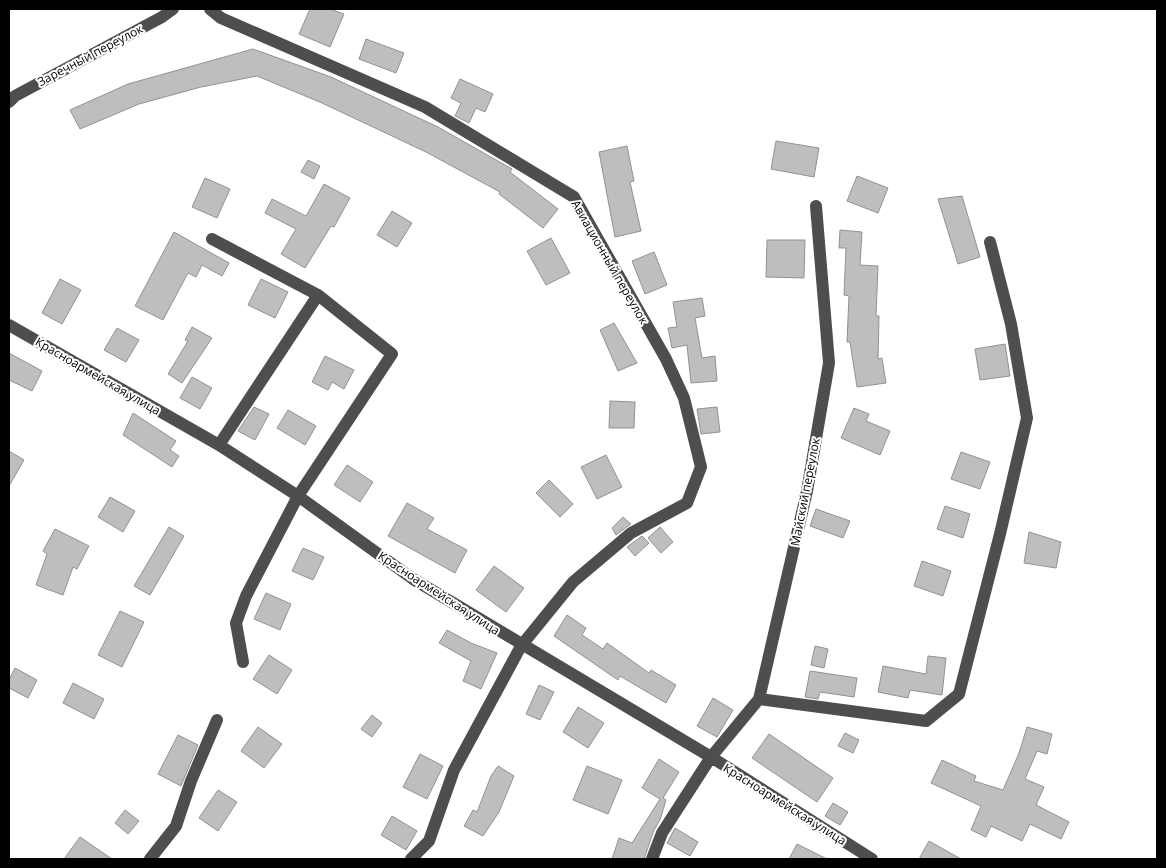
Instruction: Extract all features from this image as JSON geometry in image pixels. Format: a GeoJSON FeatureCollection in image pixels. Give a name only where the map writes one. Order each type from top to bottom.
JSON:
{"type":"FeatureCollection","features":[{"type":"Feature","properties":{"kind":"street","name":"Заречный переулок"},"geometry":{"type":"LineString","coordinates":[[9,102],[15,96],[162,17],[172,9]]}},
{"type":"Feature","properties":{"kind":"street","name":"Авиационный переулок"},"geometry":{"type":"LineString","coordinates":[[210,9],[221,18],[425,107],[574,197],[666,359],[684,398],[701,467],[687,503],[631,533],[573,582],[521,646],[454,770],[429,841],[411,859]]}},
{"type":"Feature","properties":{"kind":"street","name":"Майский переулок"},"geometry":{"type":"LineString","coordinates":[[652,859],[662,833],[711,758],[759,699],[807,491],[829,364],[816,206]]}},
{"type":"Feature","properties":{"kind":"street"},"geometry":{"type":"LineString","coordinates":[[212,238],[318,295],[392,354],[298,496],[246,596],[236,623],[243,662]]}},
{"type":"Feature","properties":{"kind":"street"},"geometry":{"type":"LineString","coordinates":[[759,699],[926,721],[959,694],[1000,534],[1026,418],[1011,324],[990,242]]}},
{"type":"Feature","properties":{"kind":"street"},"geometry":{"type":"LineString","coordinates":[[219,445],[318,295]]}},
{"type":"Feature","properties":{"kind":"street","name":"Красноармейская улица"},"geometry":{"type":"LineString","coordinates":[[9,324],[219,445],[298,496],[413,579],[521,646],[711,758],[872,859]]}},
{"type":"Feature","properties":{"kind":"street"},"geometry":{"type":"LineString","coordinates":[[150,859],[176,826],[191,781],[217,720]]}},
{"type":"Feature","properties":{"kind":"building"},"geometry":{"type":"Polygon","coordinates":[[[310,9],[330,9],[344,14],[330,47],[299,34],[310,9]]]}},
{"type":"Feature","properties":{"kind":"building"},"geometry":{"type":"Polygon","coordinates":[[[366,39],[404,53],[396,73],[359,59],[366,39]]]}},
{"type":"Feature","properties":{"kind":"building"},"geometry":{"type":"Polygon","coordinates":[[[253,49],[331,77],[438,127],[512,169],[510,172],[558,209],[543,228],[499,194],[500,192],[426,152],[322,103],[257,76],[201,87],[139,104],[80,129],[70,110],[128,84],[253,49]]]}},
{"type":"Feature","properties":{"kind":"building"},"geometry":{"type":"Polygon","coordinates":[[[460,79],[493,94],[485,112],[476,108],[469,123],[455,116],[461,103],[451,98],[460,79]]]}},
{"type":"Feature","properties":{"kind":"building"},"geometry":{"type":"Polygon","coordinates":[[[776,141],[819,148],[814,177],[771,169],[776,141]]]}},
{"type":"Feature","properties":{"kind":"building"},"geometry":{"type":"Polygon","coordinates":[[[627,146],[634,181],[630,182],[641,231],[615,237],[599,152],[627,146]]]}},
{"type":"Feature","properties":{"kind":"building"},"geometry":{"type":"Polygon","coordinates":[[[308,160],[320,166],[314,179],[301,172],[308,160]]]}},
{"type":"Feature","properties":{"kind":"building"},"geometry":{"type":"Polygon","coordinates":[[[857,176],[888,188],[878,213],[847,201],[857,176]]]}},
{"type":"Feature","properties":{"kind":"building"},"geometry":{"type":"Polygon","coordinates":[[[205,178],[230,189],[217,218],[192,207],[205,178]]]}},
{"type":"Feature","properties":{"kind":"building"},"geometry":{"type":"Polygon","coordinates":[[[324,184],[350,198],[334,227],[331,226],[305,268],[281,254],[296,229],[265,213],[272,199],[306,216],[324,184]]]}},
{"type":"Feature","properties":{"kind":"building"},"geometry":{"type":"Polygon","coordinates":[[[962,196],[980,257],[958,264],[938,199],[962,196]]]}},
{"type":"Feature","properties":{"kind":"building"},"geometry":{"type":"Polygon","coordinates":[[[392,211],[412,223],[397,247],[377,235],[392,211]]]}},
{"type":"Feature","properties":{"kind":"building"},"geometry":{"type":"Polygon","coordinates":[[[840,230],[862,232],[860,265],[878,266],[876,316],[879,316],[878,359],[882,358],[886,383],[857,387],[850,342],[847,342],[849,296],[844,295],[846,248],[839,248],[840,230]]]}},
{"type":"Feature","properties":{"kind":"building"},"geometry":{"type":"Polygon","coordinates":[[[174,232],[229,263],[222,276],[202,265],[196,277],[188,273],[163,320],[135,306],[174,232]]]}},
{"type":"Feature","properties":{"kind":"building"},"geometry":{"type":"Polygon","coordinates":[[[551,238],[570,273],[546,285],[527,251],[551,238]]]}},
{"type":"Feature","properties":{"kind":"building"},"geometry":{"type":"Polygon","coordinates":[[[767,240],[805,240],[804,278],[766,277],[767,240]]]}},
{"type":"Feature","properties":{"kind":"building"},"geometry":{"type":"Polygon","coordinates":[[[654,252],[667,285],[645,294],[632,261],[654,252]]]}},
{"type":"Feature","properties":{"kind":"building"},"geometry":{"type":"Polygon","coordinates":[[[60,279],[81,290],[62,324],[42,313],[60,279]]]}},
{"type":"Feature","properties":{"kind":"building"},"geometry":{"type":"Polygon","coordinates":[[[261,279],[288,292],[275,318],[248,305],[261,279]]]}},
{"type":"Feature","properties":{"kind":"building"},"geometry":{"type":"Polygon","coordinates":[[[702,298],[705,316],[695,318],[702,358],[715,356],[717,381],[691,383],[687,345],[672,348],[668,328],[677,327],[673,302],[702,298]]]}},
{"type":"Feature","properties":{"kind":"building"},"geometry":{"type":"Polygon","coordinates":[[[614,323],[637,363],[618,371],[600,330],[614,323]]]}},
{"type":"Feature","properties":{"kind":"building"},"geometry":{"type":"Polygon","coordinates":[[[192,327],[212,338],[182,383],[168,374],[188,341],[185,340],[192,327]]]}},
{"type":"Feature","properties":{"kind":"building"},"geometry":{"type":"Polygon","coordinates":[[[117,328],[139,340],[126,362],[104,350],[117,328]]]}},
{"type":"Feature","properties":{"kind":"building"},"geometry":{"type":"Polygon","coordinates":[[[1005,344],[1010,376],[980,380],[975,349],[1005,344]]]}},
{"type":"Feature","properties":{"kind":"building"},"geometry":{"type":"Polygon","coordinates":[[[9,353],[42,371],[32,391],[9,380],[9,353]]]}},
{"type":"Feature","properties":{"kind":"building"},"geometry":{"type":"Polygon","coordinates":[[[325,356],[354,370],[344,389],[332,382],[328,390],[312,382],[325,356]]]}},
{"type":"Feature","properties":{"kind":"building"},"geometry":{"type":"Polygon","coordinates":[[[192,377],[212,388],[200,409],[180,398],[192,377]]]}},
{"type":"Feature","properties":{"kind":"building"},"geometry":{"type":"Polygon","coordinates":[[[610,401],[635,402],[634,428],[609,428],[610,401]]]}},
{"type":"Feature","properties":{"kind":"building"},"geometry":{"type":"Polygon","coordinates":[[[254,407],[269,414],[255,440],[238,431],[254,407]]]}},
{"type":"Feature","properties":{"kind":"building"},"geometry":{"type":"Polygon","coordinates":[[[717,407],[720,432],[701,434],[697,409],[717,407]]]}},
{"type":"Feature","properties":{"kind":"building"},"geometry":{"type":"Polygon","coordinates":[[[854,408],[869,414],[866,421],[890,431],[880,455],[841,438],[854,408]]]}},
{"type":"Feature","properties":{"kind":"building"},"geometry":{"type":"Polygon","coordinates":[[[288,410],[316,426],[305,445],[277,428],[288,410]]]}},
{"type":"Feature","properties":{"kind":"building"},"geometry":{"type":"Polygon","coordinates":[[[133,413],[176,441],[170,450],[179,456],[172,467],[123,435],[133,413]]]}},
{"type":"Feature","properties":{"kind":"building"},"geometry":{"type":"Polygon","coordinates":[[[9,451],[24,460],[9,486],[9,451]]]}},
{"type":"Feature","properties":{"kind":"building"},"geometry":{"type":"Polygon","coordinates":[[[961,452],[990,462],[980,489],[951,479],[961,452]]]}},
{"type":"Feature","properties":{"kind":"building"},"geometry":{"type":"Polygon","coordinates":[[[606,455],[622,487],[597,499],[581,467],[606,455]]]}},
{"type":"Feature","properties":{"kind":"building"},"geometry":{"type":"Polygon","coordinates":[[[347,465],[373,482],[360,502],[334,485],[347,465]]]}},
{"type":"Feature","properties":{"kind":"building"},"geometry":{"type":"Polygon","coordinates":[[[549,480],[573,504],[560,517],[536,493],[549,480]]]}},
{"type":"Feature","properties":{"kind":"building"},"geometry":{"type":"Polygon","coordinates":[[[110,497],[135,511],[123,532],[98,517],[110,497]]]}},
{"type":"Feature","properties":{"kind":"building"},"geometry":{"type":"Polygon","coordinates":[[[407,503],[434,518],[427,529],[467,550],[455,573],[388,536],[407,503]]]}},
{"type":"Feature","properties":{"kind":"building"},"geometry":{"type":"Polygon","coordinates":[[[945,506],[970,514],[963,538],[937,529],[945,506]]]}},
{"type":"Feature","properties":{"kind":"building"},"geometry":{"type":"Polygon","coordinates":[[[816,509],[850,521],[843,538],[810,526],[816,509]]]}},
{"type":"Feature","properties":{"kind":"building"},"geometry":{"type":"Polygon","coordinates":[[[623,517],[631,524],[616,535],[612,528],[623,517]]]}},
{"type":"Feature","properties":{"kind":"building"},"geometry":{"type":"Polygon","coordinates":[[[169,527],[184,536],[150,595],[134,586],[169,527]]]}},
{"type":"Feature","properties":{"kind":"building"},"geometry":{"type":"Polygon","coordinates":[[[660,527],[673,542],[661,553],[648,538],[660,527]]]}},
{"type":"Feature","properties":{"kind":"building"},"geometry":{"type":"Polygon","coordinates":[[[55,529],[89,546],[77,569],[73,567],[63,595],[36,585],[47,554],[43,551],[55,529]]]}},
{"type":"Feature","properties":{"kind":"building"},"geometry":{"type":"Polygon","coordinates":[[[1029,532],[1061,542],[1056,568],[1024,563],[1029,532]]]}},
{"type":"Feature","properties":{"kind":"building"},"geometry":{"type":"Polygon","coordinates":[[[642,536],[649,543],[635,556],[627,547],[642,536]]]}},
{"type":"Feature","properties":{"kind":"building"},"geometry":{"type":"Polygon","coordinates":[[[303,548],[324,557],[313,580],[292,571],[303,548]]]}},
{"type":"Feature","properties":{"kind":"building"},"geometry":{"type":"Polygon","coordinates":[[[922,561],[951,571],[943,596],[914,586],[922,561]]]}},
{"type":"Feature","properties":{"kind":"building"},"geometry":{"type":"Polygon","coordinates":[[[494,566],[524,588],[506,612],[476,590],[494,566]]]}},
{"type":"Feature","properties":{"kind":"building"},"geometry":{"type":"Polygon","coordinates":[[[266,593],[291,604],[280,630],[254,619],[266,593]]]}},
{"type":"Feature","properties":{"kind":"building"},"geometry":{"type":"Polygon","coordinates":[[[120,611],[144,622],[122,667],[98,655],[120,611]]]}},
{"type":"Feature","properties":{"kind":"building"},"geometry":{"type":"Polygon","coordinates":[[[567,615],[586,628],[582,635],[603,649],[607,643],[649,673],[651,670],[676,685],[666,703],[620,676],[618,680],[554,636],[567,615]]]}},
{"type":"Feature","properties":{"kind":"building"},"geometry":{"type":"Polygon","coordinates":[[[447,630],[471,643],[497,653],[481,689],[463,681],[471,661],[439,643],[447,630]]]}},
{"type":"Feature","properties":{"kind":"building"},"geometry":{"type":"Polygon","coordinates":[[[815,646],[828,649],[824,668],[811,665],[815,646]]]}},
{"type":"Feature","properties":{"kind":"building"},"geometry":{"type":"Polygon","coordinates":[[[269,655],[292,670],[277,694],[253,679],[269,655]]]}},
{"type":"Feature","properties":{"kind":"building"},"geometry":{"type":"Polygon","coordinates":[[[928,656],[946,658],[942,695],[910,690],[908,698],[878,692],[883,666],[926,674],[928,656]]]}},
{"type":"Feature","properties":{"kind":"building"},"geometry":{"type":"Polygon","coordinates":[[[15,668],[37,680],[28,698],[9,688],[9,680],[15,668]]]}},
{"type":"Feature","properties":{"kind":"building"},"geometry":{"type":"Polygon","coordinates":[[[810,671],[857,678],[854,697],[820,692],[818,699],[805,697],[810,671]]]}},
{"type":"Feature","properties":{"kind":"building"},"geometry":{"type":"Polygon","coordinates":[[[73,683],[104,699],[94,719],[63,703],[73,683]]]}},
{"type":"Feature","properties":{"kind":"building"},"geometry":{"type":"Polygon","coordinates":[[[539,685],[554,692],[540,720],[526,714],[539,685]]]}},
{"type":"Feature","properties":{"kind":"building"},"geometry":{"type":"Polygon","coordinates":[[[713,698],[733,710],[717,737],[697,726],[713,698]]]}},
{"type":"Feature","properties":{"kind":"building"},"geometry":{"type":"Polygon","coordinates":[[[578,707],[604,723],[588,748],[563,732],[578,707]]]}},
{"type":"Feature","properties":{"kind":"building"},"geometry":{"type":"Polygon","coordinates":[[[372,715],[382,723],[372,737],[361,729],[372,715]]]}},
{"type":"Feature","properties":{"kind":"building"},"geometry":{"type":"Polygon","coordinates":[[[258,727],[282,744],[264,768],[241,751],[258,727]]]}},
{"type":"Feature","properties":{"kind":"building"},"geometry":{"type":"Polygon","coordinates":[[[1027,727],[1052,734],[1047,754],[1037,751],[1025,779],[1044,787],[1036,805],[1069,822],[1061,839],[1030,824],[1022,841],[991,826],[986,837],[971,830],[981,806],[931,783],[942,760],[976,776],[974,781],[1003,790],[1019,753],[1027,727]]]}},
{"type":"Feature","properties":{"kind":"building"},"geometry":{"type":"Polygon","coordinates":[[[845,733],[859,740],[853,753],[838,746],[845,733]]]}},
{"type":"Feature","properties":{"kind":"building"},"geometry":{"type":"Polygon","coordinates":[[[769,734],[833,778],[817,802],[752,758],[769,734]]]}},
{"type":"Feature","properties":{"kind":"building"},"geometry":{"type":"Polygon","coordinates":[[[178,735],[198,745],[181,786],[158,774],[178,735]]]}},
{"type":"Feature","properties":{"kind":"building"},"geometry":{"type":"Polygon","coordinates":[[[420,754],[443,766],[427,799],[403,787],[420,754]]]}},
{"type":"Feature","properties":{"kind":"building"},"geometry":{"type":"Polygon","coordinates":[[[659,759],[679,772],[663,798],[666,800],[660,820],[654,830],[644,859],[612,859],[619,838],[632,843],[660,799],[642,788],[659,759]]]}},
{"type":"Feature","properties":{"kind":"building"},"geometry":{"type":"Polygon","coordinates":[[[498,766],[514,776],[499,812],[483,836],[464,826],[473,810],[477,812],[491,776],[498,766]]]}},
{"type":"Feature","properties":{"kind":"building"},"geometry":{"type":"Polygon","coordinates":[[[587,766],[622,780],[608,814],[573,800],[587,766]]]}},
{"type":"Feature","properties":{"kind":"building"},"geometry":{"type":"Polygon","coordinates":[[[218,790],[237,802],[218,831],[199,818],[218,790]]]}},
{"type":"Feature","properties":{"kind":"building"},"geometry":{"type":"Polygon","coordinates":[[[833,803],[848,812],[840,825],[825,816],[833,803]]]}},
{"type":"Feature","properties":{"kind":"building"},"geometry":{"type":"Polygon","coordinates":[[[125,810],[139,821],[128,834],[115,823],[125,810]]]}},
{"type":"Feature","properties":{"kind":"building"},"geometry":{"type":"Polygon","coordinates":[[[392,816],[417,831],[406,850],[381,835],[392,816]]]}},
{"type":"Feature","properties":{"kind":"building"},"geometry":{"type":"Polygon","coordinates":[[[675,828],[698,842],[690,856],[667,843],[675,828]]]}},
{"type":"Feature","properties":{"kind":"building"},"geometry":{"type":"Polygon","coordinates":[[[80,837],[112,859],[64,859],[80,837]]]}},
{"type":"Feature","properties":{"kind":"building"},"geometry":{"type":"Polygon","coordinates":[[[929,841],[961,859],[919,859],[929,841]]]}},
{"type":"Feature","properties":{"kind":"building"},"geometry":{"type":"Polygon","coordinates":[[[797,844],[827,859],[789,859],[797,844]]]}}]}
